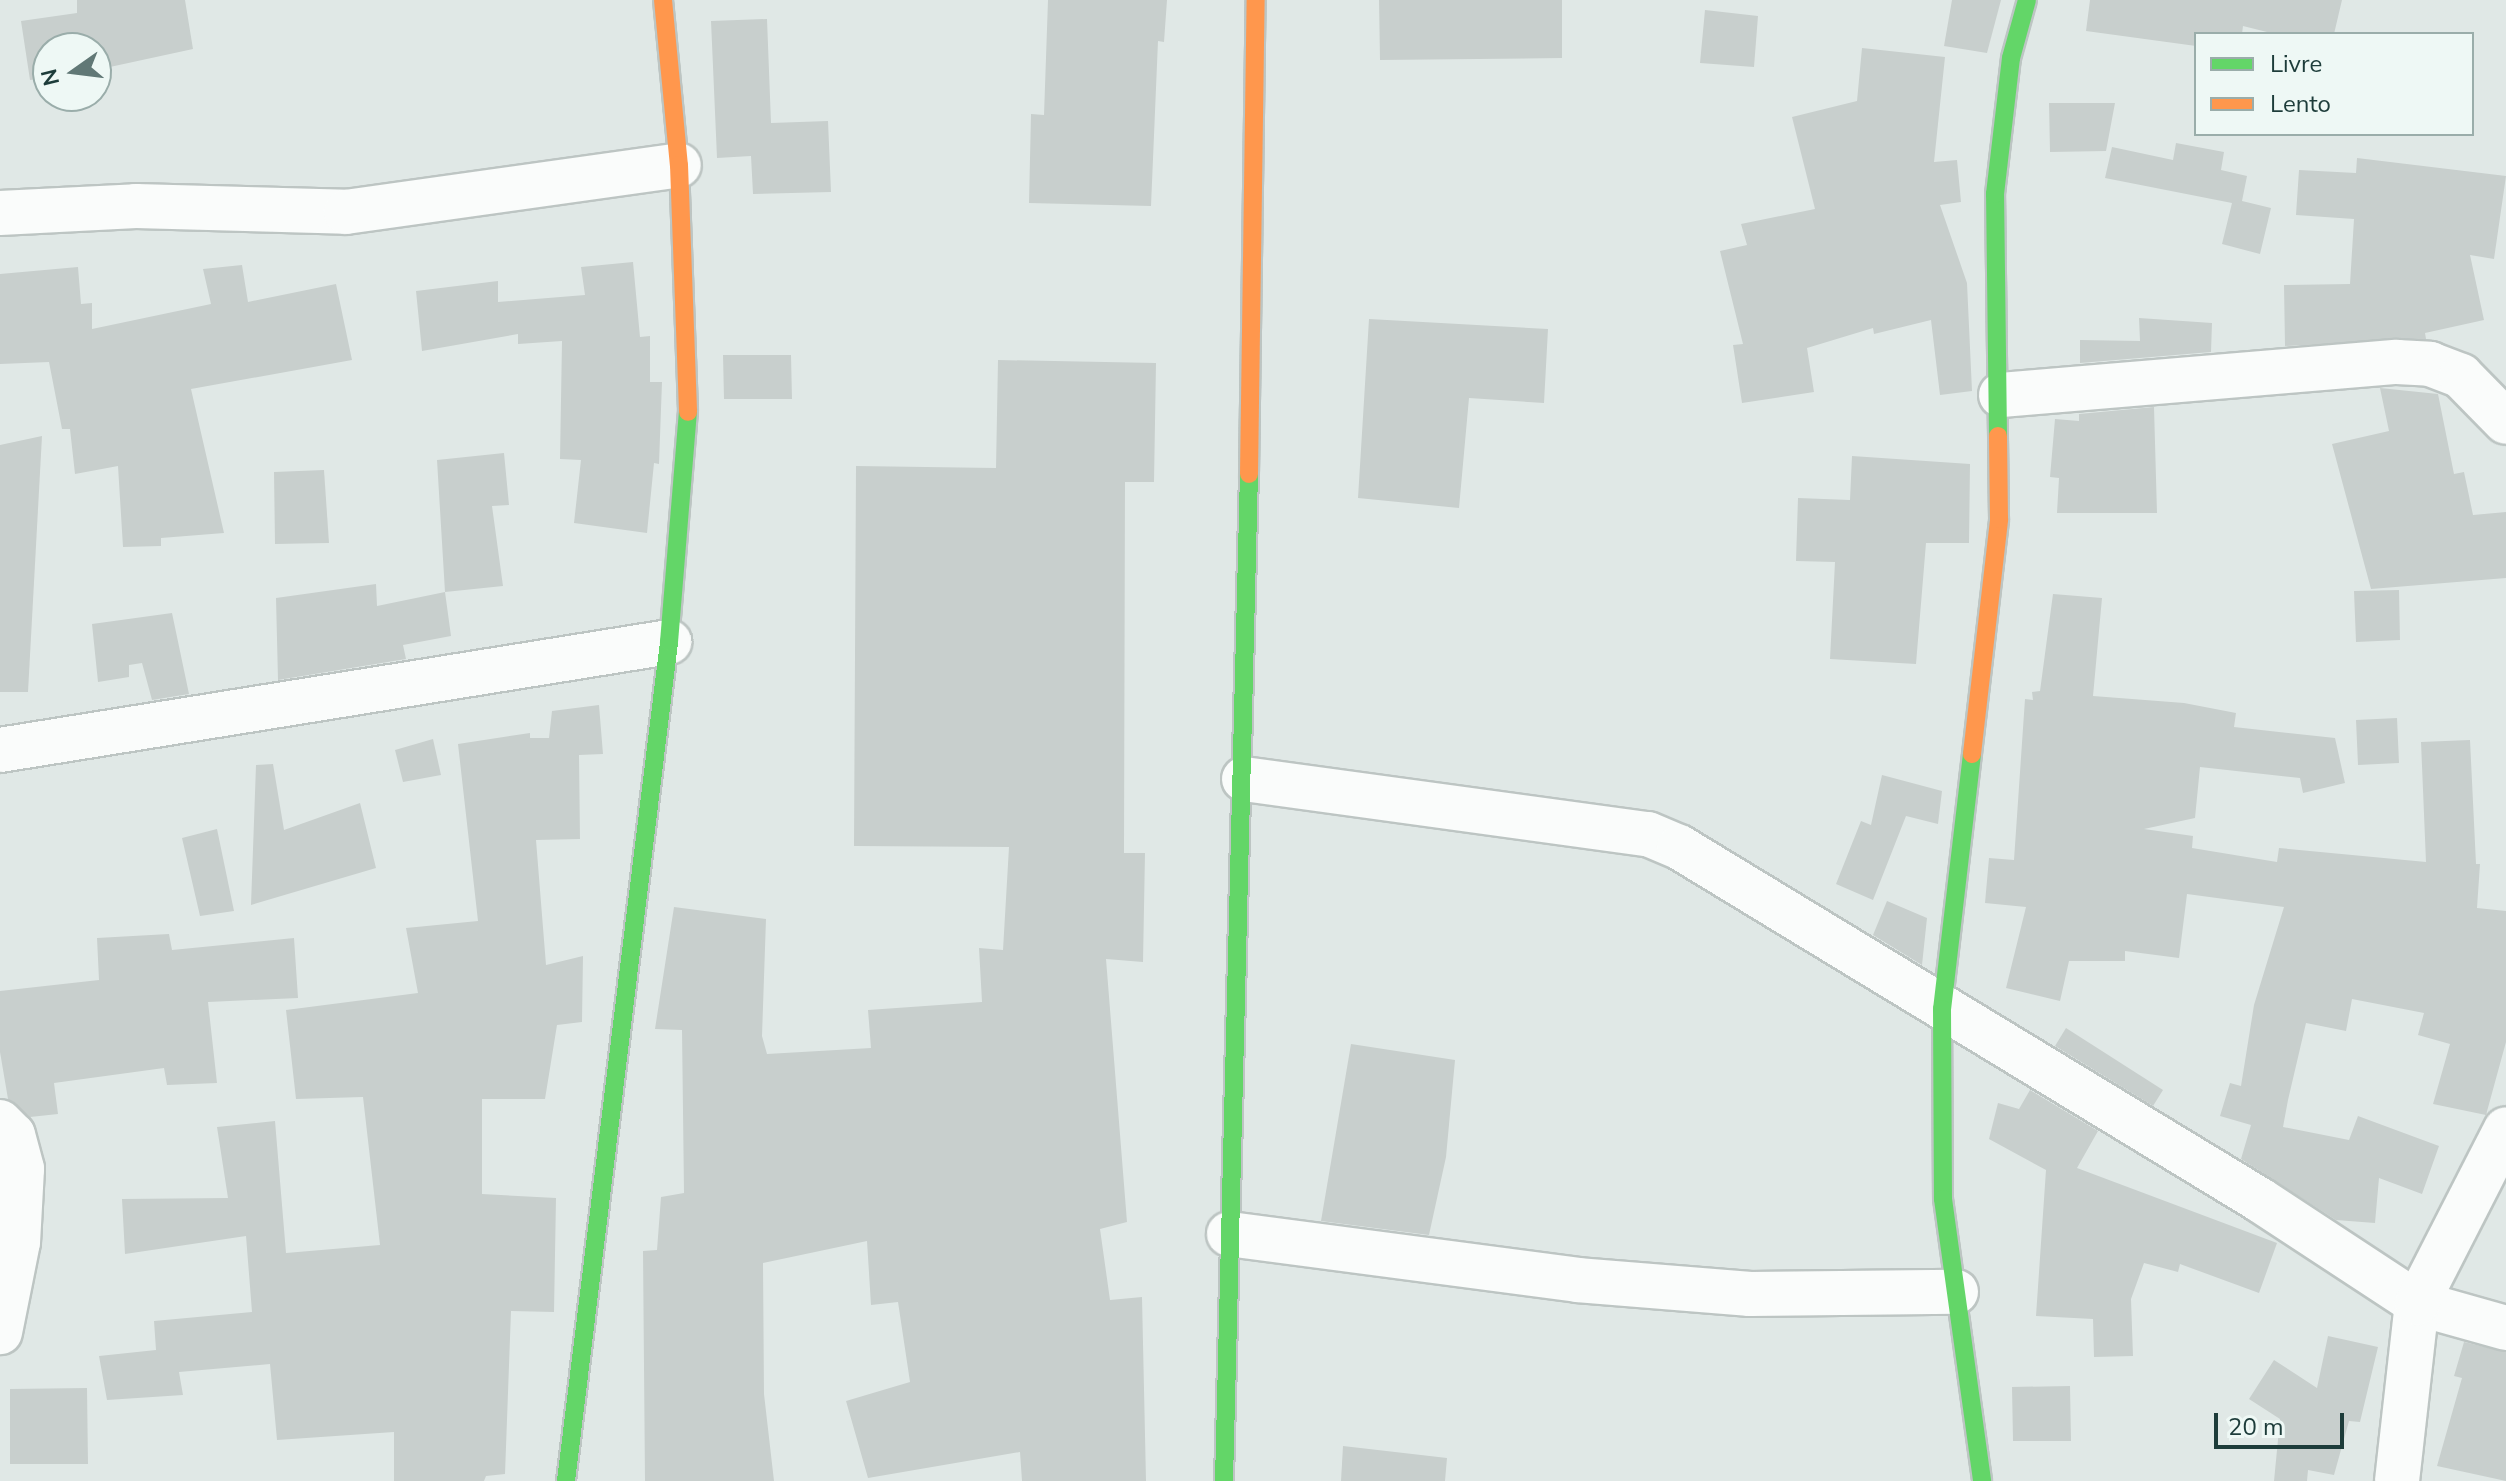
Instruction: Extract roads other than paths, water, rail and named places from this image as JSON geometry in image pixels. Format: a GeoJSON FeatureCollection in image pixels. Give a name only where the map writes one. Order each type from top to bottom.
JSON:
{"type":"FeatureCollection","features":[{"type":"Feature","properties":{"kind":"street"},"geometry":{"type":"LineString","coordinates":[[566,1481],[669,642],[688,412],[679,165],[663,0]]}},
{"type":"Feature","properties":{"kind":"street"},"geometry":{"type":"LineString","coordinates":[[1224,1481],[1244,779],[1256,0]]}},
{"type":"Feature","properties":{"kind":"street"},"geometry":{"type":"LineString","coordinates":[[1982,1481],[1943,1199],[1942,1009],[1999,519],[2001,395],[1995,194],[2011,58],[2027,0]]}},
{"type":"Feature","properties":{"kind":"street"},"geometry":{"type":"LineString","coordinates":[[0,213],[136,206],[346,212],[679,165]]}},
{"type":"Feature","properties":{"kind":"street"},"geometry":{"type":"LineString","coordinates":[[2001,395],[2397,362],[2430,364],[2461,376],[2506,422]]}},
{"type":"Feature","properties":{"kind":"street"},"geometry":{"type":"LineString","coordinates":[[0,750],[669,642]]}},
{"type":"Feature","properties":{"kind":"street"},"geometry":{"type":"LineString","coordinates":[[1244,779],[1648,834],[1679,847],[2247,1192],[2417,1303],[2506,1328]]}},
{"type":"Feature","properties":{"kind":"street"},"geometry":{"type":"LineString","coordinates":[[0,1122],[13,1135],[22,1169],[18,1242],[0,1332]]}},
{"type":"Feature","properties":{"kind":"street"},"geometry":{"type":"LineString","coordinates":[[2397,1481],[2417,1303],[2506,1129]]}},
{"type":"Feature","properties":{"kind":"street"},"geometry":{"type":"LineString","coordinates":[[1229,1234],[1577,1280],[1750,1294],[1956,1292]]}}]}
